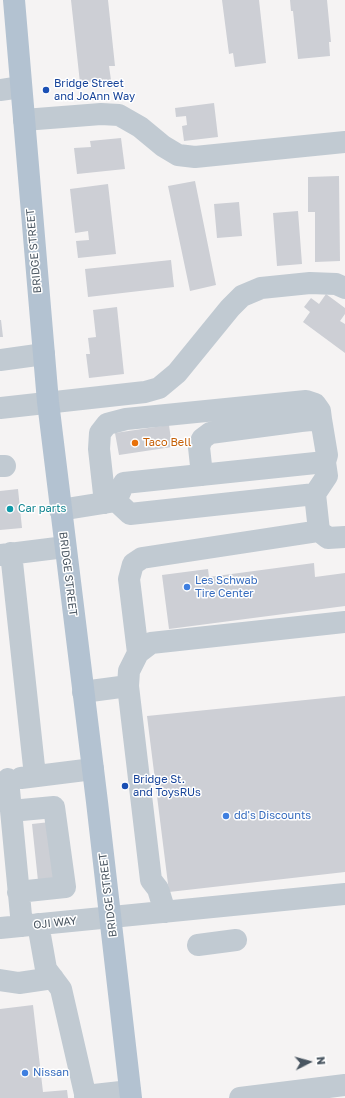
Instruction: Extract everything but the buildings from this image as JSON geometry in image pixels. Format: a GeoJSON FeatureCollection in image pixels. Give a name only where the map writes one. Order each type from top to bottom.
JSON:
{"type":"FeatureCollection","features":[{"type":"Feature","properties":{"kind":"main road","name":"BRIDGE STREET"},"geometry":{"type":"LineString","coordinates":[[14,0],[48,402],[60,510],[93,769],[130,1095]]}},
{"type":"Feature","properties":{"kind":"street"},"geometry":{"type":"LineString","coordinates":[[0,90],[21,87]]}},
{"type":"Feature","properties":{"kind":"street"},"geometry":{"type":"LineString","coordinates":[[24,120],[101,114],[119,115],[140,127],[163,146],[178,155],[196,157],[345,142]]}},
{"type":"Feature","properties":{"kind":"street"},"geometry":{"type":"LineString","coordinates":[[0,408],[145,392],[158,388],[177,373],[230,308],[242,296],[261,288],[310,283],[336,284],[345,288]]}},
{"type":"Feature","properties":{"kind":"street"},"geometry":{"type":"LineString","coordinates":[[0,360],[44,354]]}},
{"type":"Feature","properties":{"kind":"street"},"geometry":{"type":"LineString","coordinates":[[110,502],[99,449],[100,433],[107,424],[126,419],[306,401],[315,404],[320,411],[327,455],[325,462],[327,476],[315,494],[319,531],[328,538],[345,537]]}},
{"type":"Feature","properties":{"kind":"street"},"geometry":{"type":"LineString","coordinates":[[202,475],[199,447],[202,439],[210,433],[321,419]]}},
{"type":"Feature","properties":{"kind":"street"},"geometry":{"type":"LineString","coordinates":[[110,502],[124,483],[325,462]]}},
{"type":"Feature","properties":{"kind":"street"},"geometry":{"type":"LineString","coordinates":[[60,510],[110,502],[130,514],[315,494]]}},
{"type":"Feature","properties":{"kind":"street"},"geometry":{"type":"LineString","coordinates":[[138,653],[129,579],[133,564],[142,558],[319,531]]}},
{"type":"Feature","properties":{"kind":"street"},"geometry":{"type":"LineString","coordinates":[[35,776],[6,554],[65,546]]}},
{"type":"Feature","properties":{"kind":"street"},"geometry":{"type":"LineString","coordinates":[[165,912],[158,889],[151,880],[128,686],[129,671],[138,653],[151,643],[345,622]]}},
{"type":"Feature","properties":{"kind":"street"},"geometry":{"type":"LineString","coordinates":[[83,692],[128,686]]}},
{"type":"Feature","properties":{"kind":"street"},"geometry":{"type":"LineString","coordinates":[[93,769],[4,780],[11,811],[18,892],[46,969],[62,989],[86,1097],[130,1095]]}},
{"type":"Feature","properties":{"kind":"street"},"geometry":{"type":"LineString","coordinates":[[11,811],[54,807],[65,887],[18,892]]}},
{"type":"Feature","properties":{"kind":"street","name":"OJI WAY"},"geometry":{"type":"LineString","coordinates":[[0,928],[345,894]]}},
{"type":"Feature","properties":{"kind":"street"},"geometry":{"type":"LineString","coordinates":[[198,945],[236,940]]}},
{"type":"Feature","properties":{"kind":"street"},"geometry":{"type":"LineString","coordinates":[[0,980],[18,982],[53,978]]}},
{"type":"Feature","properties":{"kind":"street"},"geometry":{"type":"LineString","coordinates":[[240,1098],[345,1085]]}},
{"type":"Feature","properties":{"kind":"place","name":"Bridge Street and JoAnn Way"},"geometry":{"type":"Point","coordinates":[46,90]}},
{"type":"Feature","properties":{"kind":"place","name":"Taco Bell"},"geometry":{"type":"Point","coordinates":[135,443]}},
{"type":"Feature","properties":{"kind":"place","name":"Car parts"},"geometry":{"type":"Point","coordinates":[10,509]}},
{"type":"Feature","properties":{"kind":"place","name":"Les Schwab Tire Center"},"geometry":{"type":"Point","coordinates":[187,587]}},
{"type":"Feature","properties":{"kind":"place","name":"Bridge St. and ToysRUs"},"geometry":{"type":"Point","coordinates":[125,786]}},
{"type":"Feature","properties":{"kind":"place","name":"dd's Discounts"},"geometry":{"type":"Point","coordinates":[226,816]}},
{"type":"Feature","properties":{"kind":"place","name":"Nissan"},"geometry":{"type":"Point","coordinates":[25,1073]}}]}
